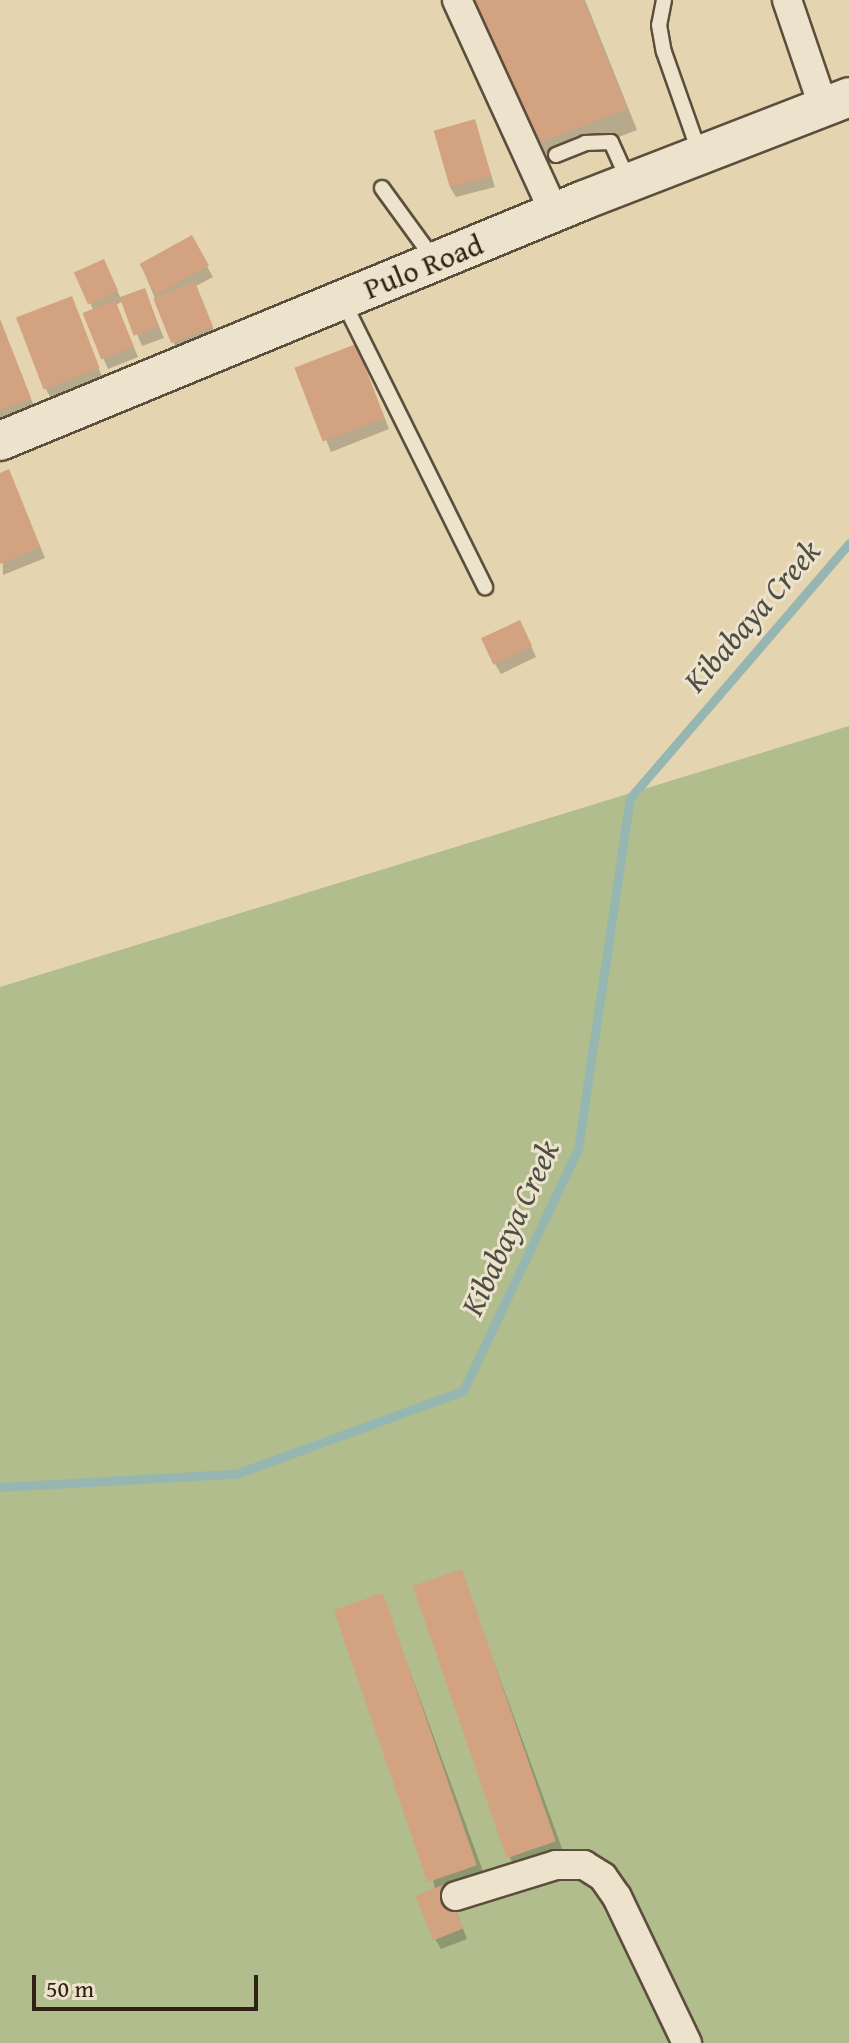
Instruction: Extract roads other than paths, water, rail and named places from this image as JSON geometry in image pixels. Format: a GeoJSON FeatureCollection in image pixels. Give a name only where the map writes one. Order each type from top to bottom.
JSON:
{"type":"FeatureCollection","features":[{"type":"Feature","properties":{"kind":"street"},"geometry":{"type":"LineString","coordinates":[[457,0],[554,212]]}},
{"type":"Feature","properties":{"kind":"street"},"geometry":{"type":"LineString","coordinates":[[787,0],[836,101]]}},
{"type":"Feature","properties":{"kind":"street","name":"Pulo Road"},"geometry":{"type":"LineString","coordinates":[[0,441],[554,212],[836,101]]}},
{"type":"Feature","properties":{"kind":"street"},"geometry":{"type":"LineString","coordinates":[[456,1896],[556,1865],[584,1865],[617,1897],[687,2043]]}},
{"type":"Feature","properties":{"kind":"lane"},"geometry":{"type":"LineString","coordinates":[[664,0],[659,25],[664,52],[700,154]]}},
{"type":"Feature","properties":{"kind":"lane"},"geometry":{"type":"LineString","coordinates":[[556,155],[585,143],[611,142],[629,182]]}},
{"type":"Feature","properties":{"kind":"lane"},"geometry":{"type":"LineString","coordinates":[[382,188],[435,261]]}},
{"type":"Feature","properties":{"kind":"lane"},"geometry":{"type":"LineString","coordinates":[[342,299],[485,587]]}},
{"type":"Feature","properties":{"kind":"waterway","name":"Kibabaya Creek"},"geometry":{"type":"LineString","coordinates":[[0,1487],[236,1474],[463,1391],[578,1149],[630,798],[849,543]]}}]}
